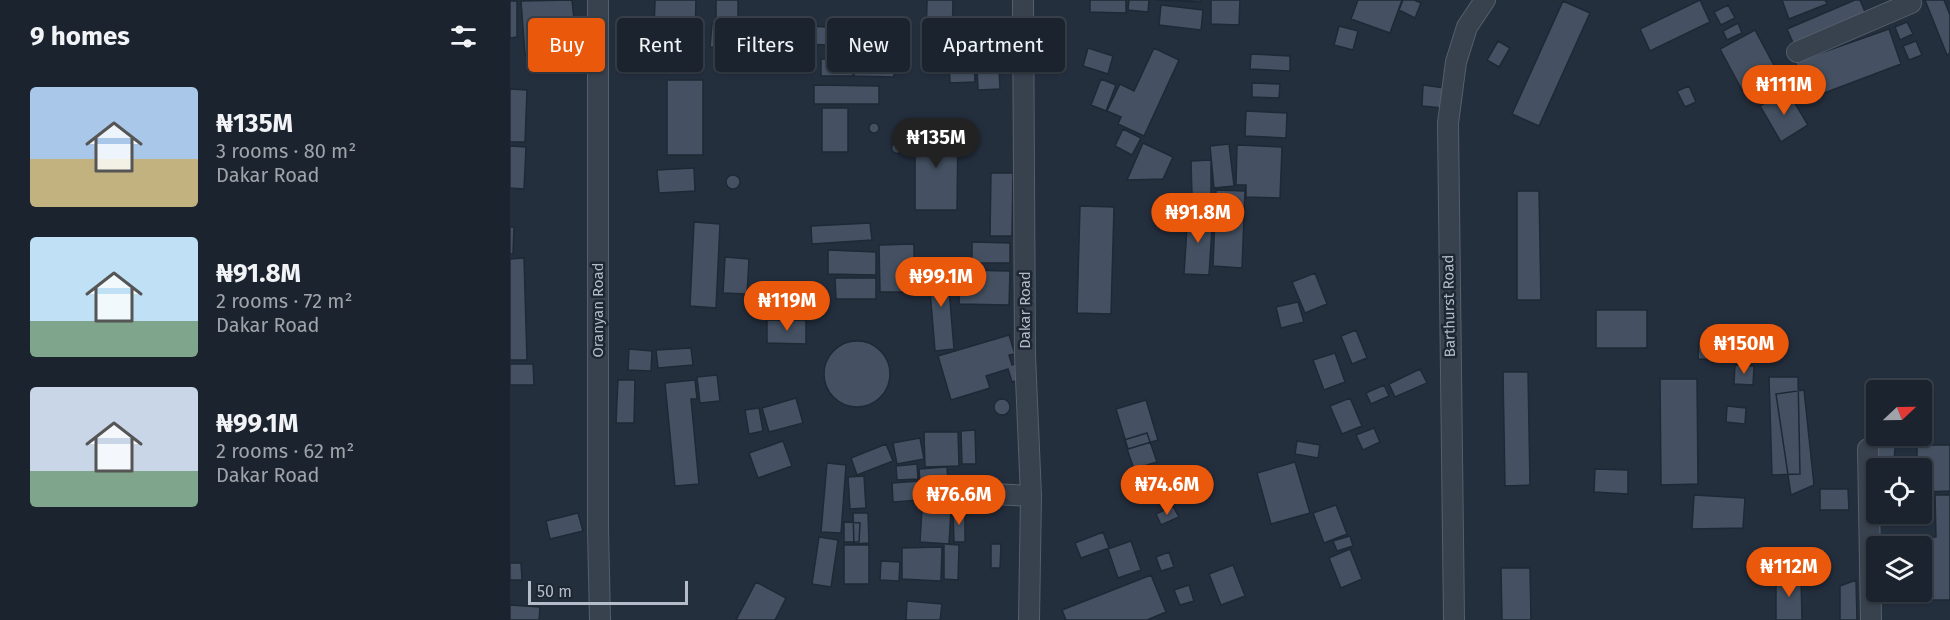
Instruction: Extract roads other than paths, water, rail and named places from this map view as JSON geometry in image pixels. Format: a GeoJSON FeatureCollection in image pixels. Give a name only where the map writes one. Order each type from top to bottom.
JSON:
{"type":"FeatureCollection","features":[{"type":"Feature","properties":{"kind":"street","name":"Oranyan Road"},"geometry":{"type":"LineString","coordinates":[[598,0],[600,620]]}},
{"type":"Feature","properties":{"kind":"street","name":"Dakar Road"},"geometry":{"type":"LineString","coordinates":[[1023,0],[1025,356],[1031,496],[1029,620]]}},
{"type":"Feature","properties":{"kind":"street","name":"Barthurst Road"},"geometry":{"type":"LineString","coordinates":[[1454,620],[1448,123],[1456,62],[1467,27],[1485,0]]}},
{"type":"Feature","properties":{"kind":"street"},"geometry":{"type":"LineString","coordinates":[[1797,52],[1911,3],[1910,0]]}},
{"type":"Feature","properties":{"kind":"street"},"geometry":{"type":"LineString","coordinates":[[1868,449],[1871,620]]}},
{"type":"Feature","properties":{"kind":"street"},"geometry":{"type":"LineString","coordinates":[[971,493],[1031,496]]}}]}
